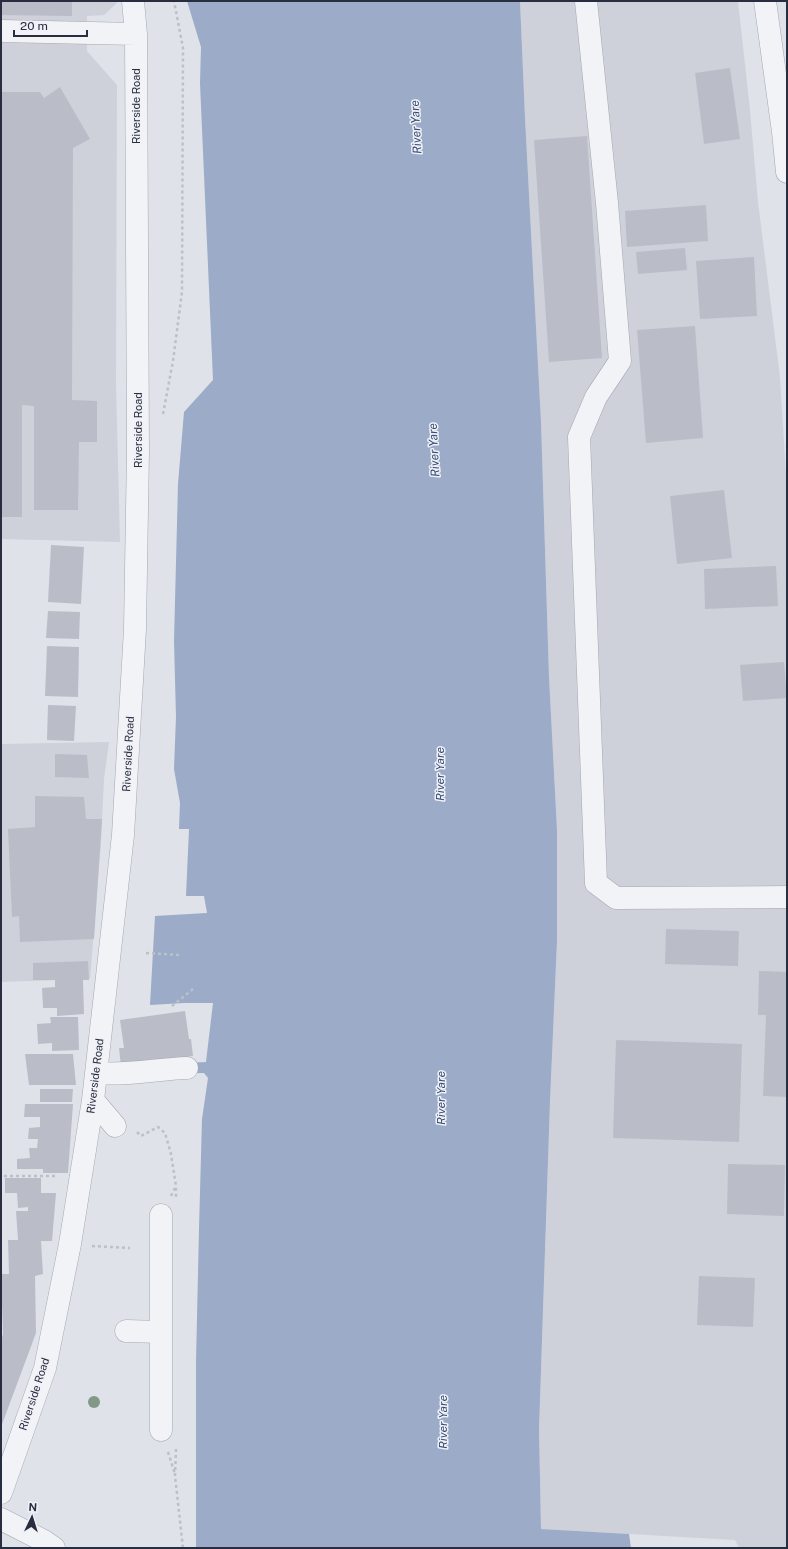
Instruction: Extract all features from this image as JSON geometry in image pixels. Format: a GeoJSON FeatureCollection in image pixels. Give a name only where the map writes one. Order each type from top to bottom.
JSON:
{"type":"FeatureCollection","features":[{"type":"Feature","properties":{"kind":"street","name":"Riverside Road"},"geometry":{"type":"LineString","coordinates":[[1,1493],[45,1368],[70,1244],[93,1100],[123,835],[134,629],[138,451],[136,34],[133,1]]}},
{"type":"Feature","properties":{"kind":"street"},"geometry":{"type":"LineString","coordinates":[[586,1],[607,203],[620,361],[596,396],[578,437],[596,883],[616,898],[787,897]]}},
{"type":"Feature","properties":{"kind":"street"},"geometry":{"type":"LineString","coordinates":[[765,1],[787,171]]}},
{"type":"Feature","properties":{"kind":"street"},"geometry":{"type":"LineString","coordinates":[[1,30],[136,34]]}},
{"type":"Feature","properties":{"kind":"street"},"geometry":{"type":"LineString","coordinates":[[96,1073],[112,1074],[167,1068],[187,1068]]}},
{"type":"Feature","properties":{"kind":"street"},"geometry":{"type":"LineString","coordinates":[[93,1100],[115,1126]]}},
{"type":"Feature","properties":{"kind":"street"},"geometry":{"type":"LineString","coordinates":[[161,1215],[161,1430]]}},
{"type":"Feature","properties":{"kind":"street"},"geometry":{"type":"LineString","coordinates":[[126,1331],[160,1332]]}},
{"type":"Feature","properties":{"kind":"street"},"geometry":{"type":"LineString","coordinates":[[1,1519],[44,1541],[54,1548]]}},
{"type":"Feature","properties":{"kind":"path"},"geometry":{"type":"LineString","coordinates":[[162,420],[173,361],[182,292],[183,48],[174,1]]}},
{"type":"Feature","properties":{"kind":"path"},"geometry":{"type":"LineString","coordinates":[[146,953],[180,955]]}},
{"type":"Feature","properties":{"kind":"path"},"geometry":{"type":"LineString","coordinates":[[172,1006],[193,989]]}},
{"type":"Feature","properties":{"kind":"path"},"geometry":{"type":"LineString","coordinates":[[141,1136],[153,1128]]}},
{"type":"Feature","properties":{"kind":"path"},"geometry":{"type":"LineString","coordinates":[[4,1176],[81,1175]]}},
{"type":"Feature","properties":{"kind":"path"},"geometry":{"type":"LineString","coordinates":[[70,1244],[130,1248]]}},
{"type":"Feature","properties":{"kind":"shaded area"},"geometry":{"type":"Polygon","coordinates":[[[1,1],[117,1],[117,3],[104,15],[87,16],[87,51],[117,85],[116,384],[120,542],[1,539],[1,1]]]}},
{"type":"Feature","properties":{"kind":"shaded area"},"geometry":{"type":"Polygon","coordinates":[[[520,1],[738,1],[758,202],[780,377],[787,491],[787,1548],[739,1548],[735,1540],[541,1529],[539,1430],[557,941],[557,830],[549,677],[541,422],[520,1]]]}},
{"type":"Feature","properties":{"kind":"shaded area"},"geometry":{"type":"Polygon","coordinates":[[[109,742],[104,779],[101,843],[90,979],[1,982],[1,744],[109,742]]]}},
{"type":"Feature","properties":{"kind":"water","name":"River Yare"},"geometry":{"type":"Polygon","coordinates":[[[187,1],[520,1],[541,422],[549,677],[557,830],[557,941],[539,1430],[541,1529],[629,1534],[631,1548],[196,1548],[196,1362],[199,1229],[202,1119],[208,1078],[204,1073],[169,1074],[165,1064],[206,1062],[213,1003],[150,1005],[155,916],[207,913],[204,896],[186,896],[189,829],[179,829],[180,803],[174,769],[176,717],[174,641],[178,484],[184,412],[213,380],[200,83],[201,47],[187,1]]]}},
{"type":"Feature","properties":{"kind":"building"},"geometry":{"type":"Polygon","coordinates":[[[1,1],[72,1],[72,16],[1,15],[1,1]]]}},
{"type":"Feature","properties":{"kind":"building"},"geometry":{"type":"Polygon","coordinates":[[[730,68],[740,139],[704,144],[695,73],[730,68]]]}},
{"type":"Feature","properties":{"kind":"building"},"geometry":{"type":"Polygon","coordinates":[[[60,87],[90,139],[73,148],[72,400],[97,401],[97,442],[79,442],[78,510],[34,510],[34,406],[22,405],[22,517],[1,517],[1,92],[40,92],[44,98],[60,87]]]}},
{"type":"Feature","properties":{"kind":"building"},"geometry":{"type":"Polygon","coordinates":[[[587,136],[602,358],[549,362],[534,140],[587,136]]]}},
{"type":"Feature","properties":{"kind":"building"},"geometry":{"type":"Polygon","coordinates":[[[706,205],[708,241],[627,247],[625,211],[706,205]]]}},
{"type":"Feature","properties":{"kind":"building"},"geometry":{"type":"Polygon","coordinates":[[[685,248],[687,270],[638,274],[636,252],[685,248]]]}},
{"type":"Feature","properties":{"kind":"building"},"geometry":{"type":"Polygon","coordinates":[[[754,257],[757,316],[700,319],[696,261],[754,257]]]}},
{"type":"Feature","properties":{"kind":"building"},"geometry":{"type":"Polygon","coordinates":[[[695,326],[703,438],[646,443],[637,330],[695,326]]]}},
{"type":"Feature","properties":{"kind":"building"},"geometry":{"type":"Polygon","coordinates":[[[724,490],[732,558],[677,564],[670,496],[724,490]]]}},
{"type":"Feature","properties":{"kind":"building"},"geometry":{"type":"Polygon","coordinates":[[[51,545],[84,547],[81,604],[48,602],[51,545]]]}},
{"type":"Feature","properties":{"kind":"building"},"geometry":{"type":"Polygon","coordinates":[[[776,566],[778,606],[705,609],[704,569],[776,566]]]}},
{"type":"Feature","properties":{"kind":"building"},"geometry":{"type":"Polygon","coordinates":[[[48,611],[80,612],[79,639],[46,638],[48,611]]]}},
{"type":"Feature","properties":{"kind":"building"},"geometry":{"type":"Polygon","coordinates":[[[47,646],[79,647],[78,697],[45,696],[47,646]]]}},
{"type":"Feature","properties":{"kind":"building"},"geometry":{"type":"Polygon","coordinates":[[[784,662],[787,698],[743,701],[740,665],[784,662]]]}},
{"type":"Feature","properties":{"kind":"building"},"geometry":{"type":"Polygon","coordinates":[[[48,705],[76,706],[74,741],[47,740],[48,705]]]}},
{"type":"Feature","properties":{"kind":"building"},"geometry":{"type":"Polygon","coordinates":[[[55,754],[87,755],[89,778],[55,777],[55,754]]]}},
{"type":"Feature","properties":{"kind":"building"},"geometry":{"type":"Polygon","coordinates":[[[35,796],[84,797],[86,819],[102,819],[94,939],[20,942],[19,916],[12,917],[8,829],[35,827],[35,796]]]}},
{"type":"Feature","properties":{"kind":"building"},"geometry":{"type":"Polygon","coordinates":[[[666,929],[739,931],[738,966],[665,964],[666,929]]]}},
{"type":"Feature","properties":{"kind":"building"},"geometry":{"type":"Polygon","coordinates":[[[88,961],[89,980],[83,980],[84,1014],[57,1016],[57,1008],[43,1008],[42,988],[55,987],[55,980],[33,980],[33,963],[88,961]]]}},
{"type":"Feature","properties":{"kind":"building"},"geometry":{"type":"Polygon","coordinates":[[[759,971],[787,972],[787,1097],[763,1096],[766,1015],[758,1015],[759,971]]]}},
{"type":"Feature","properties":{"kind":"building"},"geometry":{"type":"Polygon","coordinates":[[[185,1011],[193,1056],[121,1066],[119,1048],[124,1048],[120,1020],[185,1011]]]}},
{"type":"Feature","properties":{"kind":"building"},"geometry":{"type":"Polygon","coordinates":[[[50,1017],[78,1017],[79,1050],[52,1051],[52,1043],[38,1044],[37,1024],[51,1023],[50,1017]]]}},
{"type":"Feature","properties":{"kind":"building"},"geometry":{"type":"Polygon","coordinates":[[[616,1040],[742,1044],[739,1142],[613,1138],[616,1040]]]}},
{"type":"Feature","properties":{"kind":"building"},"geometry":{"type":"Polygon","coordinates":[[[25,1054],[73,1054],[76,1085],[29,1085],[25,1054]]]}},
{"type":"Feature","properties":{"kind":"building"},"geometry":{"type":"Polygon","coordinates":[[[40,1089],[73,1089],[72,1102],[40,1102],[40,1089]]]}},
{"type":"Feature","properties":{"kind":"building"},"geometry":{"type":"Polygon","coordinates":[[[25,1104],[73,1104],[68,1173],[43,1173],[43,1169],[17,1169],[17,1159],[30,1158],[29,1148],[37,1148],[38,1139],[28,1139],[29,1128],[40,1127],[40,1117],[24,1117],[25,1104]]]}},
{"type":"Feature","properties":{"kind":"building"},"geometry":{"type":"Polygon","coordinates":[[[728,1164],[785,1165],[784,1216],[727,1214],[728,1164]]]}},
{"type":"Feature","properties":{"kind":"building"},"geometry":{"type":"Polygon","coordinates":[[[5,1178],[41,1178],[41,1193],[56,1193],[52,1241],[41,1241],[43,1274],[35,1276],[36,1333],[1,1427],[1,1341],[3,1334],[1,1274],[9,1274],[8,1240],[18,1240],[16,1211],[28,1211],[28,1207],[18,1208],[17,1193],[5,1193],[5,1178]]]}},
{"type":"Feature","properties":{"kind":"building"},"geometry":{"type":"Polygon","coordinates":[[[699,1276],[755,1278],[753,1327],[697,1325],[699,1276]]]}}]}
